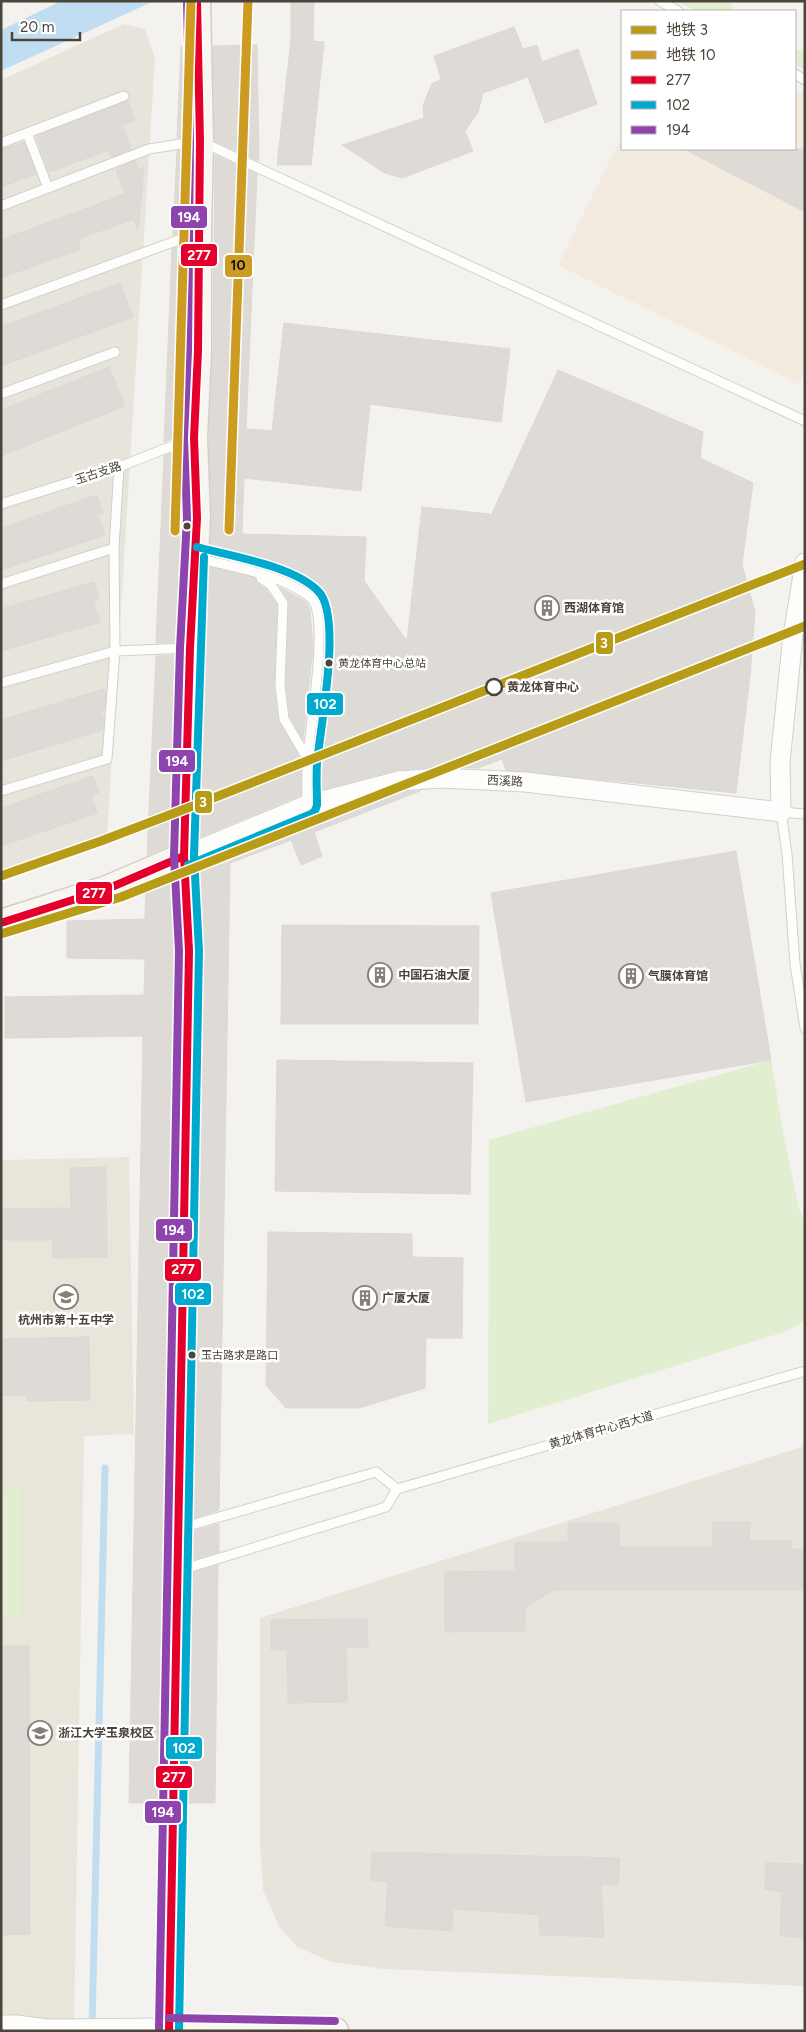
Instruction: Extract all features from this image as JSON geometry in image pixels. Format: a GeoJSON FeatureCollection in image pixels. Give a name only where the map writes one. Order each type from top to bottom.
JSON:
{"type":"FeatureCollection","features":[{"type":"Feature","properties":{"kind":"main road"},"geometry":{"type":"LineString","coordinates":[[197,1],[200,141],[198,351],[194,438],[197,518],[190,648],[184,856],[189,951],[170,2029],[335,2031]]}},
{"type":"Feature","properties":{"kind":"main road","name":"西溪路"},"geometry":{"type":"LineString","coordinates":[[1,923],[107,889],[184,856]]}},
{"type":"Feature","properties":{"kind":"street"},"geometry":{"type":"LineString","coordinates":[[782,812],[780,762],[793,635],[805,563]]}},
{"type":"Feature","properties":{"kind":"street","name":"西溪路"},"geometry":{"type":"LineString","coordinates":[[184,856],[307,805],[398,781],[440,778],[525,782],[782,812]]}},
{"type":"Feature","properties":{"kind":"street"},"geometry":{"type":"LineString","coordinates":[[1,2025],[16,2024],[36,2030],[170,2029]]}},
{"type":"Feature","properties":{"kind":"lane"},"geometry":{"type":"LineString","coordinates":[[660,1],[676,10]]}},
{"type":"Feature","properties":{"kind":"lane"},"geometry":{"type":"LineString","coordinates":[[1,143],[124,96]]}},
{"type":"Feature","properties":{"kind":"lane"},"geometry":{"type":"LineString","coordinates":[[27,133],[48,188]]}},
{"type":"Feature","properties":{"kind":"lane"},"geometry":{"type":"LineString","coordinates":[[1,206],[149,148],[200,141],[805,421]]}},
{"type":"Feature","properties":{"kind":"lane"},"geometry":{"type":"LineString","coordinates":[[1,305],[198,233]]}},
{"type":"Feature","properties":{"kind":"lane"},"geometry":{"type":"LineString","coordinates":[[1,394],[115,352]]}},
{"type":"Feature","properties":{"kind":"lane","name":"玉古支路"},"geometry":{"type":"LineString","coordinates":[[1,504],[119,466],[194,438]]}},
{"type":"Feature","properties":{"kind":"lane"},"geometry":{"type":"LineString","coordinates":[[1,791],[107,759],[115,651],[114,548],[119,466]]}},
{"type":"Feature","properties":{"kind":"lane"},"geometry":{"type":"LineString","coordinates":[[1,584],[114,548]]}},
{"type":"Feature","properties":{"kind":"lane"},"geometry":{"type":"LineString","coordinates":[[194,557],[288,583],[312,599],[320,637],[307,758],[307,805]]}},
{"type":"Feature","properties":{"kind":"lane"},"geometry":{"type":"LineString","coordinates":[[253,572],[271,585],[283,603],[280,685],[284,719],[307,758]]}},
{"type":"Feature","properties":{"kind":"lane"},"geometry":{"type":"LineString","coordinates":[[1,683],[115,651],[190,648]]}},
{"type":"Feature","properties":{"kind":"lane"},"geometry":{"type":"LineString","coordinates":[[805,814],[782,812],[795,964],[805,1028]]}},
{"type":"Feature","properties":{"kind":"lane","name":"黄龙体育中心西大道"},"geometry":{"type":"LineString","coordinates":[[397,1489],[805,1371]]}},
{"type":"Feature","properties":{"kind":"lane"},"geometry":{"type":"LineString","coordinates":[[178,1571],[386,1507],[397,1489],[376,1472],[179,1528]]}},
{"type":"Feature","properties":{"kind":"shaded area"},"geometry":{"type":"Polygon","coordinates":[[[124,24],[145,29],[155,58],[107,835],[1,870],[1,80],[124,24]]]}},
{"type":"Feature","properties":{"kind":"shaded area"},"geometry":{"type":"Polygon","coordinates":[[[796,90],[805,95],[805,372],[799,384],[558,265],[621,138],[621,150],[796,150],[796,90]]]}},
{"type":"Feature","properties":{"kind":"shaded area"},"geometry":{"type":"Polygon","coordinates":[[[129,1157],[134,1434],[84,1436],[74,2031],[1,2031],[1,1160],[129,1157]]]}},
{"type":"Feature","properties":{"kind":"shaded area"},"geometry":{"type":"Polygon","coordinates":[[[805,1446],[805,1986],[384,1969],[332,1962],[297,1947],[279,1926],[263,1890],[260,1844],[260,1618],[805,1446]]]}},
{"type":"Feature","properties":{"kind":"green space"},"geometry":{"type":"Polygon","coordinates":[[[677,1],[730,1],[734,10],[694,10],[677,1]]]}},
{"type":"Feature","properties":{"kind":"green space"},"geometry":{"type":"Polygon","coordinates":[[[796,48],[805,53],[805,70],[796,66],[796,48]]]}},
{"type":"Feature","properties":{"kind":"green space"},"geometry":{"type":"Polygon","coordinates":[[[771,1060],[785,1143],[799,1208],[805,1224],[805,1320],[787,1331],[488,1424],[489,1140],[771,1060]]]}},
{"type":"Feature","properties":{"kind":"green space"},"geometry":{"type":"Polygon","coordinates":[[[21,1489],[21,1616],[1,1616],[1,1490],[21,1489]]]}},
{"type":"Feature","properties":{"kind":"water"},"geometry":{"type":"Polygon","coordinates":[[[61,1],[154,1],[1,71],[1,30],[61,1]]]}},
{"type":"Feature","properties":{"kind":"building"},"geometry":{"type":"Polygon","coordinates":[[[291,1],[314,1],[313,41],[324,42],[311,165],[277,165],[291,40],[291,1]]]}},
{"type":"Feature","properties":{"kind":"building"},"geometry":{"type":"Polygon","coordinates":[[[514,27],[523,49],[537,45],[542,62],[578,49],[597,104],[545,123],[528,77],[483,93],[478,112],[465,131],[473,151],[402,178],[385,173],[342,145],[424,118],[423,106],[427,95],[432,84],[441,79],[434,56],[514,27]]]}},
{"type":"Feature","properties":{"kind":"building"},"geometry":{"type":"Polygon","coordinates":[[[257,45],[259,161],[215,141],[213,46],[257,45]]]}},
{"type":"Feature","properties":{"kind":"building"},"geometry":{"type":"Polygon","coordinates":[[[181,46],[183,46],[185,137],[177,138],[181,46]]]}},
{"type":"Feature","properties":{"kind":"building"},"geometry":{"type":"Polygon","coordinates":[[[128,101],[135,120],[122,125],[131,149],[111,157],[109,150],[49,172],[36,136],[128,101]]]}},
{"type":"Feature","properties":{"kind":"building"},"geometry":{"type":"Polygon","coordinates":[[[24,142],[36,174],[1,187],[1,150],[24,142]]]}},
{"type":"Feature","properties":{"kind":"building"},"geometry":{"type":"Polygon","coordinates":[[[805,149],[805,212],[686,150],[805,149]]]}},
{"type":"Feature","properties":{"kind":"building"},"geometry":{"type":"Polygon","coordinates":[[[185,150],[183,232],[173,235],[177,151],[185,150]]]}},
{"type":"Feature","properties":{"kind":"building"},"geometry":{"type":"Polygon","coordinates":[[[215,155],[257,174],[246,429],[272,431],[284,323],[510,349],[501,422],[370,404],[361,491],[244,478],[242,534],[366,537],[364,581],[407,641],[422,507],[490,514],[489,520],[558,370],[703,432],[700,458],[753,483],[742,564],[755,612],[750,676],[736,793],[506,770],[502,759],[478,768],[439,767],[396,770],[313,792],[325,648],[325,625],[322,606],[315,593],[289,577],[258,566],[210,555],[212,517],[209,438],[213,352],[215,155]]]}},
{"type":"Feature","properties":{"kind":"building"},"geometry":{"type":"Polygon","coordinates":[[[135,161],[138,169],[144,167],[138,231],[134,219],[78,239],[81,249],[1,278],[1,240],[125,194],[116,169],[135,161]]]}},
{"type":"Feature","properties":{"kind":"building"},"geometry":{"type":"Polygon","coordinates":[[[183,245],[183,351],[179,436],[164,442],[172,249],[183,245]]]}},
{"type":"Feature","properties":{"kind":"building"},"geometry":{"type":"Polygon","coordinates":[[[120,283],[133,317],[1,366],[1,327],[120,283]]]}},
{"type":"Feature","properties":{"kind":"building"},"geometry":{"type":"Polygon","coordinates":[[[109,367],[125,406],[1,456],[1,410],[109,367]]]}},
{"type":"Feature","properties":{"kind":"building"},"geometry":{"type":"Polygon","coordinates":[[[179,450],[182,518],[175,642],[156,643],[164,456],[179,450]]]}},
{"type":"Feature","properties":{"kind":"building"},"geometry":{"type":"Polygon","coordinates":[[[97,495],[103,513],[98,514],[105,535],[1,570],[1,528],[97,495]]]}},
{"type":"Feature","properties":{"kind":"building"},"geometry":{"type":"Polygon","coordinates":[[[209,567],[255,578],[257,583],[266,589],[277,605],[274,685],[278,720],[301,760],[301,795],[200,837],[209,567]]]}},
{"type":"Feature","properties":{"kind":"building"},"geometry":{"type":"Polygon","coordinates":[[[94,582],[99,599],[93,601],[100,622],[1,651],[1,609],[94,582]]]}},
{"type":"Feature","properties":{"kind":"building"},"geometry":{"type":"Polygon","coordinates":[[[280,587],[306,602],[310,610],[313,648],[303,740],[290,717],[286,685],[289,603],[280,587]]]}},
{"type":"Feature","properties":{"kind":"building"},"geometry":{"type":"Polygon","coordinates":[[[175,655],[169,846],[147,855],[156,656],[175,655]]]}},
{"type":"Feature","properties":{"kind":"building"},"geometry":{"type":"Polygon","coordinates":[[[104,689],[106,694],[104,711],[101,712],[104,721],[103,730],[1,761],[1,720],[104,689]]]}},
{"type":"Feature","properties":{"kind":"building"},"geometry":{"type":"Polygon","coordinates":[[[93,776],[99,793],[91,796],[97,813],[1,846],[1,808],[93,776]]]}},
{"type":"Feature","properties":{"kind":"building"},"geometry":{"type":"Polygon","coordinates":[[[420,791],[314,832],[322,856],[301,865],[291,840],[230,863],[219,1510],[194,1518],[204,951],[199,862],[311,816],[401,792],[420,791]]]}},
{"type":"Feature","properties":{"kind":"building","name":"气膜体育馆"},"geometry":{"type":"Polygon","coordinates":[[[736,851],[771,1060],[526,1102],[491,893],[736,851]]]}},
{"type":"Feature","properties":{"kind":"building"},"geometry":{"type":"Polygon","coordinates":[[[170,878],[174,951],[158,1803],[129,1803],[143,1036],[5,1038],[5,997],[144,995],[145,959],[67,958],[67,921],[145,919],[146,889],[170,878]]]}},
{"type":"Feature","properties":{"kind":"building","name":"中国石油大厦"},"geometry":{"type":"Polygon","coordinates":[[[282,925],[479,926],[478,1024],[281,1024],[282,925]]]}},
{"type":"Feature","properties":{"kind":"building"},"geometry":{"type":"Polygon","coordinates":[[[277,1060],[473,1063],[470,1194],[275,1191],[277,1060]]]}},
{"type":"Feature","properties":{"kind":"building"},"geometry":{"type":"Polygon","coordinates":[[[106,1167],[107,1257],[53,1258],[53,1240],[1,1240],[1,1209],[71,1208],[70,1168],[106,1167]]]}},
{"type":"Feature","properties":{"kind":"building","name":"广厦大厦"},"geometry":{"type":"Polygon","coordinates":[[[268,1232],[412,1234],[412,1257],[463,1258],[462,1338],[426,1338],[425,1388],[359,1408],[286,1408],[266,1385],[268,1232]]]}},
{"type":"Feature","properties":{"kind":"building"},"geometry":{"type":"Polygon","coordinates":[[[89,1337],[90,1400],[27,1401],[27,1395],[1,1395],[1,1339],[89,1337]]]}},
{"type":"Feature","properties":{"kind":"building"},"geometry":{"type":"Polygon","coordinates":[[[713,1522],[750,1522],[749,1541],[791,1541],[791,1549],[805,1550],[805,1590],[555,1590],[525,1607],[525,1631],[445,1632],[445,1572],[515,1571],[515,1542],[568,1542],[568,1523],[619,1523],[619,1547],[713,1547],[713,1522]]]}},
{"type":"Feature","properties":{"kind":"building"},"geometry":{"type":"Polygon","coordinates":[[[219,1524],[219,1552],[193,1560],[193,1531],[219,1524]]]}},
{"type":"Feature","properties":{"kind":"building"},"geometry":{"type":"Polygon","coordinates":[[[218,1565],[215,1803],[188,1803],[192,1573],[218,1565]]]}},
{"type":"Feature","properties":{"kind":"building"},"geometry":{"type":"Polygon","coordinates":[[[367,1619],[368,1647],[346,1647],[347,1702],[288,1703],[287,1650],[271,1650],[271,1620],[367,1619]]]}},
{"type":"Feature","properties":{"kind":"building"},"geometry":{"type":"Polygon","coordinates":[[[1,1646],[29,1646],[30,1934],[1,1935],[1,1646]]]}},
{"type":"Feature","properties":{"kind":"building"},"geometry":{"type":"Polygon","coordinates":[[[372,1852],[620,1858],[618,1885],[601,1885],[604,1937],[540,1935],[539,1915],[453,1909],[452,1931],[385,1926],[388,1882],[371,1880],[372,1852]]]}},
{"type":"Feature","properties":{"kind":"building"},"geometry":{"type":"Polygon","coordinates":[[[766,1863],[805,1864],[805,1938],[780,1936],[782,1892],[765,1889],[766,1863]]]}},
{"type":"Feature","properties":{"kind":"waterway"},"geometry":{"type":"LineString","coordinates":[[92,2028],[105,1468]]}},
{"type":"Feature","properties":{"kind":"metro line","name":"10"},"geometry":{"type":"LineString","coordinates":[[175,531],[191,1]]}},
{"type":"Feature","properties":{"kind":"metro line","name":"10"},"geometry":{"type":"LineString","coordinates":[[229,530],[248,1]]}},
{"type":"Feature","properties":{"kind":"metro line","name":"3"},"geometry":{"type":"LineString","coordinates":[[1,876],[198,804],[805,564]]}},
{"type":"Feature","properties":{"kind":"metro line","name":"3"},"geometry":{"type":"LineString","coordinates":[[1,934],[121,897],[805,626]]}},
{"type":"Feature","properties":{"kind":"transit line","name":"194"},"geometry":{"type":"LineString","coordinates":[[159,2028],[179,951],[174,856],[180,648],[187,518],[184,438],[188,351],[190,141],[187,1]]}},
{"type":"Feature","properties":{"kind":"transit line","name":"277"},"geometry":{"type":"LineString","coordinates":[[169,2031],[189,951],[184,856],[190,648],[197,518],[194,438],[198,351],[200,141],[197,1]]}},
{"type":"Feature","properties":{"kind":"transit line","name":"102"},"geometry":{"type":"LineString","coordinates":[[188,865],[315,811],[317,805],[317,763],[328,673],[329,647],[329,623],[325,604],[318,591],[307,582],[278,568],[197,547]]}},
{"type":"Feature","properties":{"kind":"transit line","name":"102"},"geometry":{"type":"LineString","coordinates":[[179,2031],[199,951],[194,856],[204,557]]}},
{"type":"Feature","properties":{"kind":"transit line","name":"277"},"geometry":{"type":"LineString","coordinates":[[1,923],[107,889],[184,856]]}},
{"type":"Feature","properties":{"kind":"transit line","name":"194"},"geometry":{"type":"LineString","coordinates":[[169,2018],[335,2021]]}},
{"type":"Feature","properties":{"kind":"place","name":"西湖体育馆"},"geometry":{"type":"Point","coordinates":[547,608]}},
{"type":"Feature","properties":{"kind":"place","name":"黄龙体育中心总站"},"geometry":{"type":"Point","coordinates":[329,663]}},
{"type":"Feature","properties":{"kind":"place","name":"黄龙体育中心"},"geometry":{"type":"Point","coordinates":[494,687]}},
{"type":"Feature","properties":{"kind":"place","name":"中国石油大厦"},"geometry":{"type":"Point","coordinates":[380,975]}},
{"type":"Feature","properties":{"kind":"place","name":"气膜体育馆"},"geometry":{"type":"Point","coordinates":[631,976]}},
{"type":"Feature","properties":{"kind":"place","name":"杭州市第十五中学"},"geometry":{"type":"Point","coordinates":[66,1297]}},
{"type":"Feature","properties":{"kind":"place","name":"广厦大厦"},"geometry":{"type":"Point","coordinates":[365,1298]}},
{"type":"Feature","properties":{"kind":"place","name":"玉古路求是路口"},"geometry":{"type":"Point","coordinates":[192,1355]}},
{"type":"Feature","properties":{"kind":"place","name":"浙江大学玉泉校区"},"geometry":{"type":"Point","coordinates":[40,1733]}}]}
